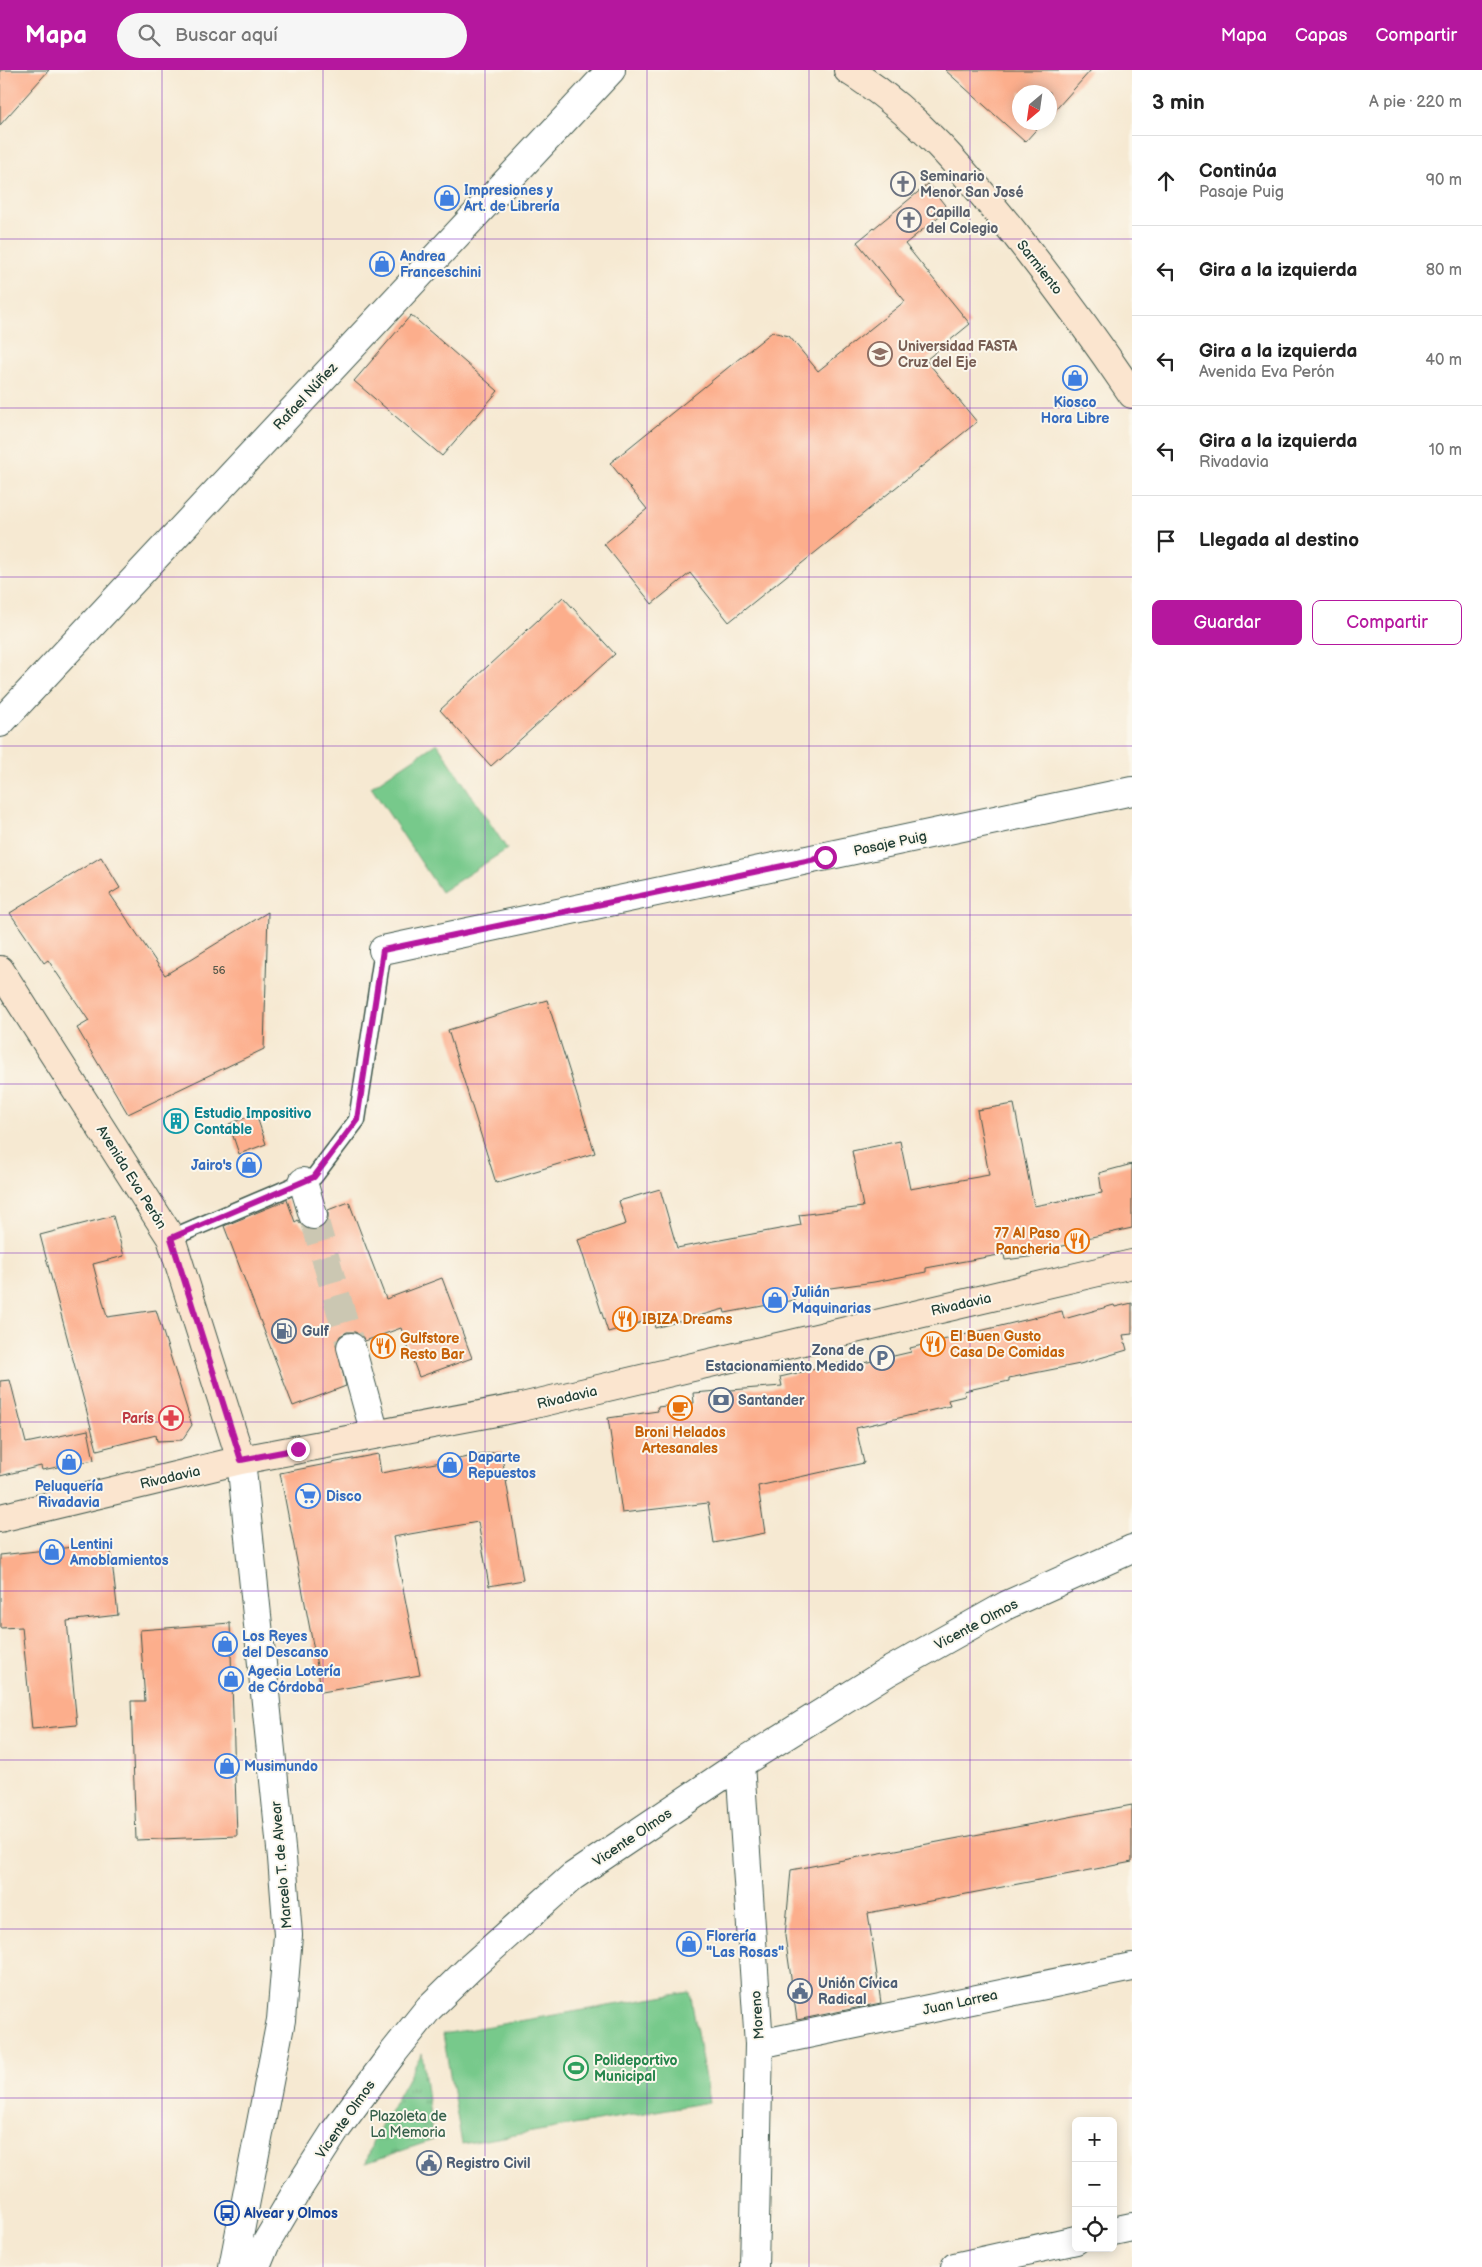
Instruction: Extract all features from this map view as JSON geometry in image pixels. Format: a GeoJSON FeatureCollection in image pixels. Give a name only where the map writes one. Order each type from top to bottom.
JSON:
{"type":"FeatureCollection","features":[{"type":"Feature","properties":{"kind":"main road","name":"Sarmiento"},"geometry":{"type":"LineString","coordinates":[[848,70],[898,107],[932,137],[977,187],[1067,300],[1132,394]]}},
{"type":"Feature","properties":{"kind":"main road","name":"Avenida Eva Perón"},"geometry":{"type":"LineString","coordinates":[[0,970],[171,1238],[241,1460]]}},
{"type":"Feature","properties":{"kind":"main road","name":"Rivadavia"},"geometry":{"type":"LineString","coordinates":[[0,1518],[241,1460],[522,1407],[1132,1264]]}},
{"type":"Feature","properties":{"kind":"street","name":"Rafael Núñez"},"geometry":{"type":"LineString","coordinates":[[0,723],[611,70]]}},
{"type":"Feature","properties":{"kind":"street","name":"Pasaje Puig"},"geometry":{"type":"LineString","coordinates":[[383,950],[1132,791]]}},
{"type":"Feature","properties":{"kind":"street"},"geometry":{"type":"LineString","coordinates":[[302,1182],[313,1215]]}},
{"type":"Feature","properties":{"kind":"street"},"geometry":{"type":"LineString","coordinates":[[351,1346],[375,1434]]}},
{"type":"Feature","properties":{"kind":"street","name":"Marcelo T. de Alvear"},"geometry":{"type":"LineString","coordinates":[[233,2267],[281,2020],[288,1935],[241,1460]]}},
{"type":"Feature","properties":{"kind":"street","name":"Vicente Olmos"},"geometry":{"type":"LineString","coordinates":[[256,2267],[265,2245],[335,2132],[393,2052],[429,2008],[470,1968],[572,1878],[740,1764],[886,1673],[1007,1605],[1132,1549]]}},
{"type":"Feature","properties":{"kind":"street","name":"Moreno"},"geometry":{"type":"LineString","coordinates":[[740,1764],[759,2044],[754,2267]]}},
{"type":"Feature","properties":{"kind":"street","name":"Juan Larrea"},"geometry":{"type":"LineString","coordinates":[[759,2044],[1132,1967]]}},
{"type":"Feature","properties":{"kind":"street"},"geometry":{"type":"LineString","coordinates":[[1117,2230],[1132,2227]]}},
{"type":"Feature","properties":{"kind":"street"},"geometry":{"type":"LineString","coordinates":[[956,2267],[1072,2241]]}},
{"type":"Feature","properties":{"kind":"lane"},"geometry":{"type":"LineString","coordinates":[[171,1238],[314,1177],[357,1120],[383,950]]}},
{"type":"Feature","properties":{"kind":"green space"},"geometry":{"type":"Polygon","coordinates":[[[437,743],[507,849],[441,892],[371,787],[437,743]]]}},
{"type":"Feature","properties":{"kind":"green space","name":"Polideportivo Municipal"},"geometry":{"type":"Polygon","coordinates":[[[690,1992],[709,2102],[462,2144],[443,2034],[690,1992]]]}},
{"type":"Feature","properties":{"kind":"green space","name":"Plazoleta de La Memoria"},"geometry":{"type":"Polygon","coordinates":[[[422,2053],[433,2140],[366,2163],[373,2141],[422,2053]]]}},
{"type":"Feature","properties":{"kind":"building"},"geometry":{"type":"Polygon","coordinates":[[[0,70],[49,70],[0,125],[0,70]]]}},
{"type":"Feature","properties":{"kind":"building"},"geometry":{"type":"Polygon","coordinates":[[[945,70],[1091,70],[1057,108],[1057,85],[1012,85],[1012,130],[1036,130],[1025,142],[945,70]]]}},
{"type":"Feature","properties":{"kind":"building"},"geometry":{"type":"Polygon","coordinates":[[[928,184],[948,209],[905,244],[970,324],[926,360],[977,422],[729,622],[690,573],[652,604],[604,544],[647,509],[610,463],[772,332],[789,336],[818,371],[905,301],[857,242],[928,184]]]}},
{"type":"Feature","properties":{"kind":"building"},"geometry":{"type":"Polygon","coordinates":[[[411,315],[498,391],[442,456],[354,381],[411,315]]]}},
{"type":"Feature","properties":{"kind":"building"},"geometry":{"type":"Polygon","coordinates":[[[563,597],[615,654],[491,766],[440,710],[563,597]]]}},
{"type":"Feature","properties":{"kind":"building"},"geometry":{"type":"Polygon","coordinates":[[[101,857],[120,888],[110,894],[165,975],[268,912],[264,1049],[128,1114],[77,1028],[89,1021],[48,960],[44,963],[10,913],[101,857]]]}},
{"type":"Feature","properties":{"kind":"building"},"geometry":{"type":"Polygon","coordinates":[[[547,1000],[595,1153],[496,1183],[448,1030],[547,1000]]]}},
{"type":"Feature","properties":{"kind":"building"},"geometry":{"type":"Polygon","coordinates":[[[1014,1104],[1034,1206],[1102,1193],[1099,1173],[1132,1164],[1132,1228],[1087,1238],[1087,1241],[1043,1250],[1044,1255],[1005,1260],[1004,1254],[926,1268],[926,1272],[874,1282],[794,1293],[795,1300],[725,1313],[724,1309],[655,1328],[653,1319],[608,1332],[578,1240],[626,1224],[619,1201],[660,1189],[677,1248],[801,1225],[799,1215],[863,1207],[852,1151],[900,1141],[910,1189],[989,1175],[977,1110],[1014,1104]]]}},
{"type":"Feature","properties":{"kind":"building"},"geometry":{"type":"Polygon","coordinates":[[[256,1114],[266,1144],[239,1154],[229,1124],[256,1114]]]}},
{"type":"Feature","properties":{"kind":"building"},"geometry":{"type":"Polygon","coordinates":[[[287,1200],[295,1222],[298,1220],[303,1227],[310,1230],[318,1230],[325,1225],[328,1218],[328,1210],[349,1202],[386,1299],[442,1278],[472,1358],[419,1377],[401,1328],[365,1341],[362,1336],[355,1332],[347,1332],[340,1336],[336,1344],[346,1386],[293,1406],[224,1226],[287,1200]]]}},
{"type":"Feature","properties":{"kind":"building"},"geometry":{"type":"Polygon","coordinates":[[[113,1216],[124,1256],[93,1264],[107,1317],[156,1310],[192,1425],[182,1440],[157,1441],[156,1435],[97,1450],[40,1235],[113,1216]]]}},
{"type":"Feature","properties":{"kind":"building"},"geometry":{"type":"Polygon","coordinates":[[[1132,1303],[1132,1334],[1123,1335],[1127,1350],[1080,1364],[1009,1378],[1009,1381],[964,1391],[965,1396],[948,1400],[950,1406],[856,1428],[864,1463],[758,1486],[765,1533],[714,1543],[708,1503],[622,1513],[608,1418],[658,1411],[657,1407],[694,1403],[693,1393],[782,1386],[780,1377],[842,1363],[842,1368],[911,1352],[910,1348],[1062,1311],[1064,1319],[1114,1305],[1115,1307],[1132,1303]]]}},
{"type":"Feature","properties":{"kind":"building"},"geometry":{"type":"Polygon","coordinates":[[[10,1380],[26,1443],[88,1430],[94,1460],[42,1470],[41,1466],[0,1476],[0,1381],[10,1380]]]}},
{"type":"Feature","properties":{"kind":"building"},"geometry":{"type":"Polygon","coordinates":[[[501,1451],[523,1580],[489,1586],[478,1522],[393,1537],[420,1675],[322,1692],[280,1473],[378,1454],[381,1473],[501,1451]]]}},
{"type":"Feature","properties":{"kind":"building"},"geometry":{"type":"Polygon","coordinates":[[[110,1543],[118,1615],[67,1621],[77,1725],[32,1729],[22,1627],[0,1628],[0,1555],[110,1543]]]}},
{"type":"Feature","properties":{"kind":"building"},"geometry":{"type":"Polygon","coordinates":[[[230,1623],[237,1836],[136,1840],[131,1701],[145,1701],[140,1630],[230,1623]]]}},
{"type":"Feature","properties":{"kind":"building"},"geometry":{"type":"Polygon","coordinates":[[[1132,1805],[1132,1862],[868,1913],[881,2003],[797,2020],[785,1936],[791,1870],[1132,1805]]]}},
{"type":"Feature","properties":{"kind":"tunnel"},"geometry":{"type":"LineString","coordinates":[[313,1215],[351,1347]]}},
{"type":"Feature","properties":{"kind":"place","name":"Seminario Menor San José"},"geometry":{"type":"Point","coordinates":[903,184]}},
{"type":"Feature","properties":{"kind":"place","name":"Impresiones y Art. de Librería"},"geometry":{"type":"Point","coordinates":[447,198]}},
{"type":"Feature","properties":{"kind":"place","name":"Capilla del Colegio"},"geometry":{"type":"Point","coordinates":[909,220]}},
{"type":"Feature","properties":{"kind":"place","name":"Andrea Franceschini"},"geometry":{"type":"Point","coordinates":[382,264]}},
{"type":"Feature","properties":{"kind":"place","name":"Universidad FASTA Cruz del Eje"},"geometry":{"type":"Point","coordinates":[880,354]}},
{"type":"Feature","properties":{"kind":"place","name":"Kiosco Hora Libre"},"geometry":{"type":"Point","coordinates":[1075,378]}},
{"type":"Feature","properties":{"kind":"place","name":"Estudio Impositivo Contable"},"geometry":{"type":"Point","coordinates":[176,1121]}},
{"type":"Feature","properties":{"kind":"place","name":"Jairo's"},"geometry":{"type":"Point","coordinates":[249,1165]}},
{"type":"Feature","properties":{"kind":"place","name":"77 Al Paso Pancheria"},"geometry":{"type":"Point","coordinates":[1077,1241]}},
{"type":"Feature","properties":{"kind":"place","name":"Julián Maquinarias"},"geometry":{"type":"Point","coordinates":[775,1300]}},
{"type":"Feature","properties":{"kind":"place","name":"IBIZA Dreams"},"geometry":{"type":"Point","coordinates":[625,1319]}},
{"type":"Feature","properties":{"kind":"place","name":"Gulf"},"geometry":{"type":"Point","coordinates":[284,1331]}},
{"type":"Feature","properties":{"kind":"place","name":"El Buen Gusto Casa De Comidas"},"geometry":{"type":"Point","coordinates":[933,1344]}},
{"type":"Feature","properties":{"kind":"place","name":"Gulfstore Resto Bar"},"geometry":{"type":"Point","coordinates":[383,1346]}},
{"type":"Feature","properties":{"kind":"place","name":"Zona de Estacionamiento Medido"},"geometry":{"type":"Point","coordinates":[882,1358]}},
{"type":"Feature","properties":{"kind":"place","name":"Santander"},"geometry":{"type":"Point","coordinates":[721,1400]}},
{"type":"Feature","properties":{"kind":"place","name":"Broni Helados Artesanales"},"geometry":{"type":"Point","coordinates":[680,1408]}},
{"type":"Feature","properties":{"kind":"place","name":"París"},"geometry":{"type":"Point","coordinates":[171,1418]}},
{"type":"Feature","properties":{"kind":"place","name":"Peluquería Rivadavia"},"geometry":{"type":"Point","coordinates":[69,1462]}},
{"type":"Feature","properties":{"kind":"place","name":"Daparte Repuestos"},"geometry":{"type":"Point","coordinates":[450,1465]}},
{"type":"Feature","properties":{"kind":"place","name":"Disco"},"geometry":{"type":"Point","coordinates":[308,1496]}},
{"type":"Feature","properties":{"kind":"place","name":"Lentini Amoblamientos"},"geometry":{"type":"Point","coordinates":[52,1552]}},
{"type":"Feature","properties":{"kind":"place","name":"Los Reyes del Descanso"},"geometry":{"type":"Point","coordinates":[225,1644]}},
{"type":"Feature","properties":{"kind":"place","name":"Agecia Lotería de Córdoba"},"geometry":{"type":"Point","coordinates":[231,1679]}},
{"type":"Feature","properties":{"kind":"place","name":"Musimundo"},"geometry":{"type":"Point","coordinates":[227,1766]}},
{"type":"Feature","properties":{"kind":"place","name":"Florería \"Las Rosas\""},"geometry":{"type":"Point","coordinates":[689,1944]}},
{"type":"Feature","properties":{"kind":"place","name":"Unión Cívica Radical"},"geometry":{"type":"Point","coordinates":[800,1991]}},
{"type":"Feature","properties":{"kind":"place","name":"Polideportivo Municipal"},"geometry":{"type":"Point","coordinates":[576,2068]}},
{"type":"Feature","properties":{"kind":"place","name":"Registro Civil"},"geometry":{"type":"Point","coordinates":[429,2163]}},
{"type":"Feature","properties":{"kind":"place","name":"Alvear y Olmos"},"geometry":{"type":"Point","coordinates":[227,2213]}},
{"type":"Feature","properties":{"kind":"route"},"geometry":{"type":"LineString","coordinates":[[298,1449],[241,1460],[171,1238],[314,1177],[357,1120],[383,950],[825,857]]}}]}
